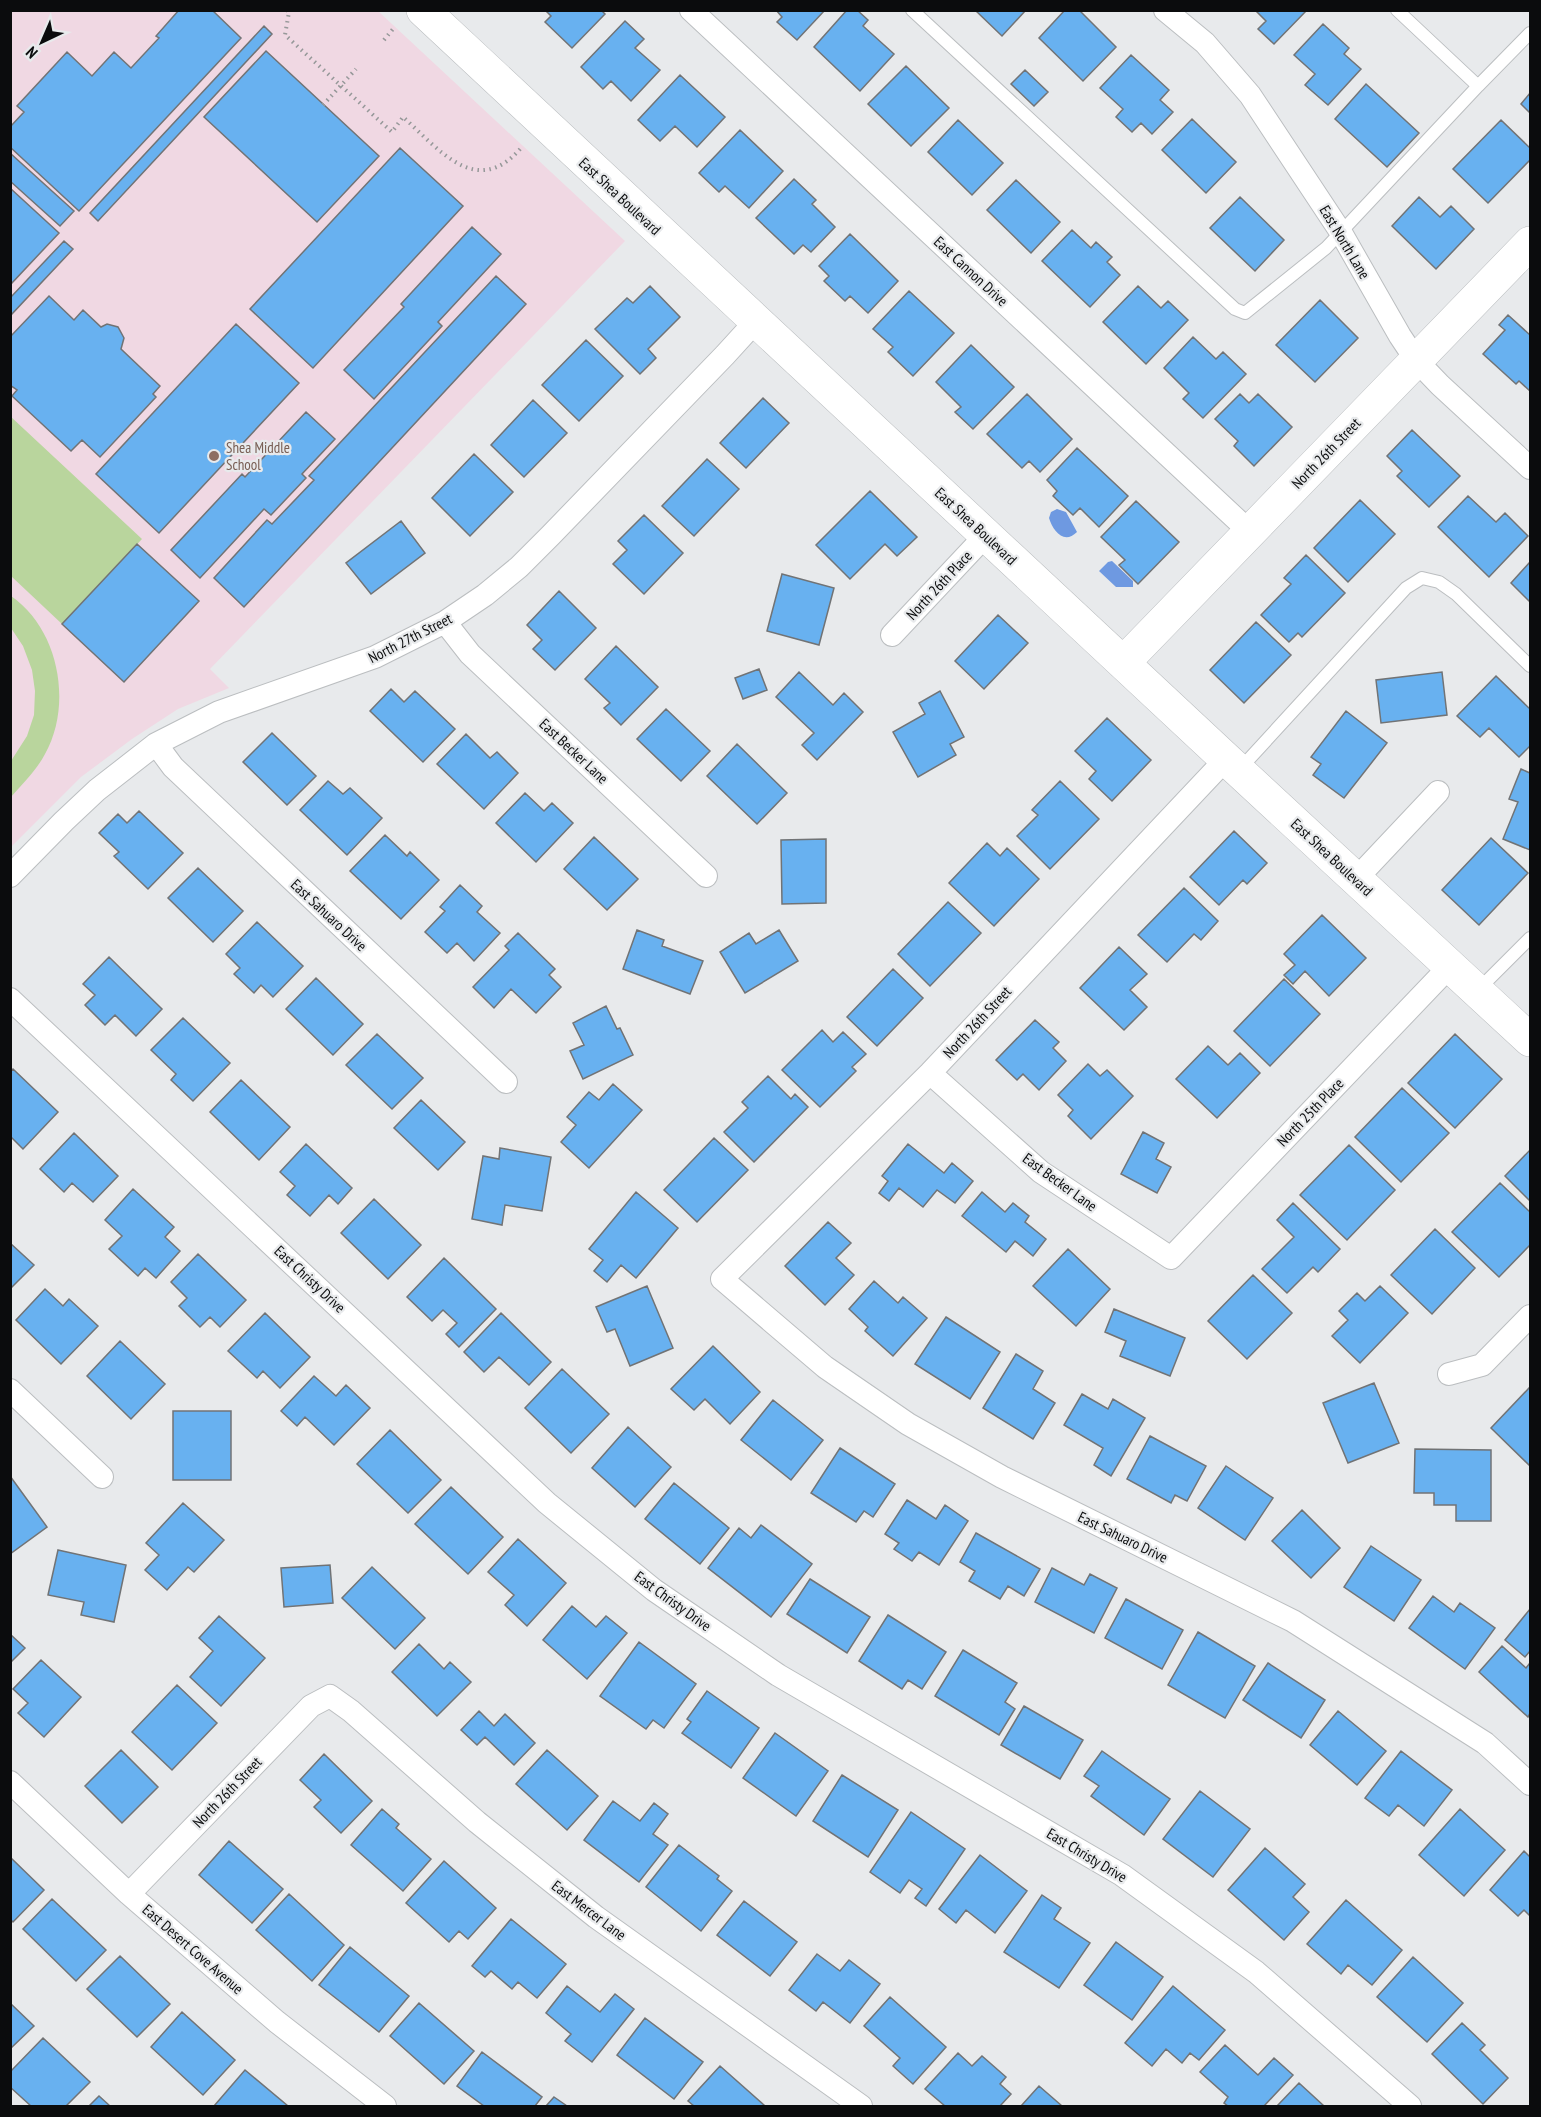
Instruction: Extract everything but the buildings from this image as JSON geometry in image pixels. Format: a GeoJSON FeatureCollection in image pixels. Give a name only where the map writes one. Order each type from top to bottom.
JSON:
{"type":"FeatureCollection","features":[{"type":"Feature","properties":{"kind":"street","name":"East Shea Boulevard"},"geometry":{"type":"LineString","coordinates":[[423,10],[1530,1040]]}},
{"type":"Feature","properties":{"kind":"street","name":"East Cannon Drive"},"geometry":{"type":"LineString","coordinates":[[691,10],[1250,532]]}},
{"type":"Feature","properties":{"kind":"street","name":"East North Lane"},"geometry":{"type":"LineString","coordinates":[[1165,10],[1205,43],[1250,95],[1340,231],[1416,360],[1530,468]]}},
{"type":"Feature","properties":{"kind":"street","name":"North 26th Street"},"geometry":{"type":"LineString","coordinates":[[1123,663],[1416,360],[1527,254]]}},
{"type":"Feature","properties":{"kind":"street","name":"North 27th Street"},"geometry":{"type":"LineString","coordinates":[[10,876],[98,790],[156,744],[219,712],[375,657],[446,622],[485,595],[519,567],[756,321]]}},
{"type":"Feature","properties":{"kind":"street","name":"North 26th Place"},"geometry":{"type":"LineString","coordinates":[[892,636],[986,535]]}},
{"type":"Feature","properties":{"kind":"street","name":"East Becker Lane"},"geometry":{"type":"LineString","coordinates":[[446,622],[470,654],[706,876]]}},
{"type":"Feature","properties":{"kind":"street","name":"East Sahuaro Drive"},"geometry":{"type":"LineString","coordinates":[[156,744],[173,767],[506,1082]]}},
{"type":"Feature","properties":{"kind":"street","name":"North 26th Street"},"geometry":{"type":"LineString","coordinates":[[722,1279],[930,1073],[1232,765]]}},
{"type":"Feature","properties":{"kind":"street"},"geometry":{"type":"LineString","coordinates":[[1356,879],[1438,792]]}},
{"type":"Feature","properties":{"kind":"street","name":"North 25th Place"},"geometry":{"type":"LineString","coordinates":[[1171,1258],[1450,966]]}},
{"type":"Feature","properties":{"kind":"street","name":"East Christy Drive"},"geometry":{"type":"LineString","coordinates":[[10,999],[547,1503],[654,1590],[778,1675],[1122,1875],[1257,1972],[1410,2106]]}},
{"type":"Feature","properties":{"kind":"street","name":"East Becker Lane"},"geometry":{"type":"LineString","coordinates":[[930,1073],[1041,1172],[1171,1258]]}},
{"type":"Feature","properties":{"kind":"street","name":"East Sahuaro Drive"},"geometry":{"type":"LineString","coordinates":[[722,1279],[825,1367],[908,1424],[1002,1477],[1293,1621],[1485,1743],[1530,1784]]}},
{"type":"Feature","properties":{"kind":"street"},"geometry":{"type":"LineString","coordinates":[[1449,1374],[1482,1365],[1530,1316]]}},
{"type":"Feature","properties":{"kind":"street"},"geometry":{"type":"LineString","coordinates":[[10,1390],[102,1477]]}},
{"type":"Feature","properties":{"kind":"street","name":"North 26th Street"},"geometry":{"type":"LineString","coordinates":[[129,1894],[311,1706],[330,1696]]}},
{"type":"Feature","properties":{"kind":"street","name":"East Mercer Lane"},"geometry":{"type":"LineString","coordinates":[[330,1696],[351,1711],[477,1822],[596,1917],[861,2106]]}},
{"type":"Feature","properties":{"kind":"street","name":"East Desert Cove Avenue"},"geometry":{"type":"LineString","coordinates":[[10,1782],[129,1894],[277,2022],[385,2106]]}},
{"type":"Feature","properties":{"kind":"lane"},"geometry":{"type":"LineString","coordinates":[[912,10],[1235,309],[1245,314],[1326,248],[1530,33]]}},
{"type":"Feature","properties":{"kind":"lane"},"geometry":{"type":"LineString","coordinates":[[1397,10],[1478,86]]}},
{"type":"Feature","properties":{"kind":"lane"},"geometry":{"type":"LineString","coordinates":[[1232,765],[1406,588],[1422,578],[1439,582],[1456,594],[1530,666]]}},
{"type":"Feature","properties":{"kind":"lane"},"geometry":{"type":"LineString","coordinates":[[1477,991],[1530,938]]}},
{"type":"Feature","properties":{"kind":"path"},"geometry":{"type":"LineString","coordinates":[[287,10],[289,12],[285,34],[392,132],[404,117],[454,163],[469,170],[493,168],[509,159],[520,148]]}},
{"type":"Feature","properties":{"kind":"path"},"geometry":{"type":"LineString","coordinates":[[384,40],[393,29]]}},
{"type":"Feature","properties":{"kind":"path"},"geometry":{"type":"LineString","coordinates":[[323,105],[356,69]]}},
{"type":"Feature","properties":{"kind":"shaded area","name":"Shea Middle School"},"geometry":{"type":"Polygon","coordinates":[[[11,11],[378,11],[625,241],[210,669],[229,688],[178,709],[132,739],[81,777],[11,847],[11,11]]]}},
{"type":"Feature","properties":{"kind":"green space"},"geometry":{"type":"Polygon","coordinates":[[[10,416],[142,539],[62,624],[11,576],[10,416]]]}},
{"type":"Feature","properties":{"kind":"green space"},"geometry":{"type":"Polygon","coordinates":[[[11,596],[27,610],[50,647],[59,691],[54,734],[45,754],[11,797],[11,761],[27,736],[34,715],[35,691],[32,670],[23,646],[11,628],[11,596]]]}},
{"type":"Feature","properties":{"kind":"water"},"geometry":{"type":"Polygon","coordinates":[[[1057,509],[1066,512],[1077,532],[1072,536],[1063,537],[1053,528],[1049,518],[1051,512],[1057,509]]]}},
{"type":"Feature","properties":{"kind":"water"},"geometry":{"type":"Polygon","coordinates":[[[1112,561],[1133,581],[1133,587],[1116,587],[1099,571],[1112,561]]]}},
{"type":"Feature","properties":{"kind":"place","name":"Shea Middle School"},"geometry":{"type":"Point","coordinates":[214,456]}}]}
